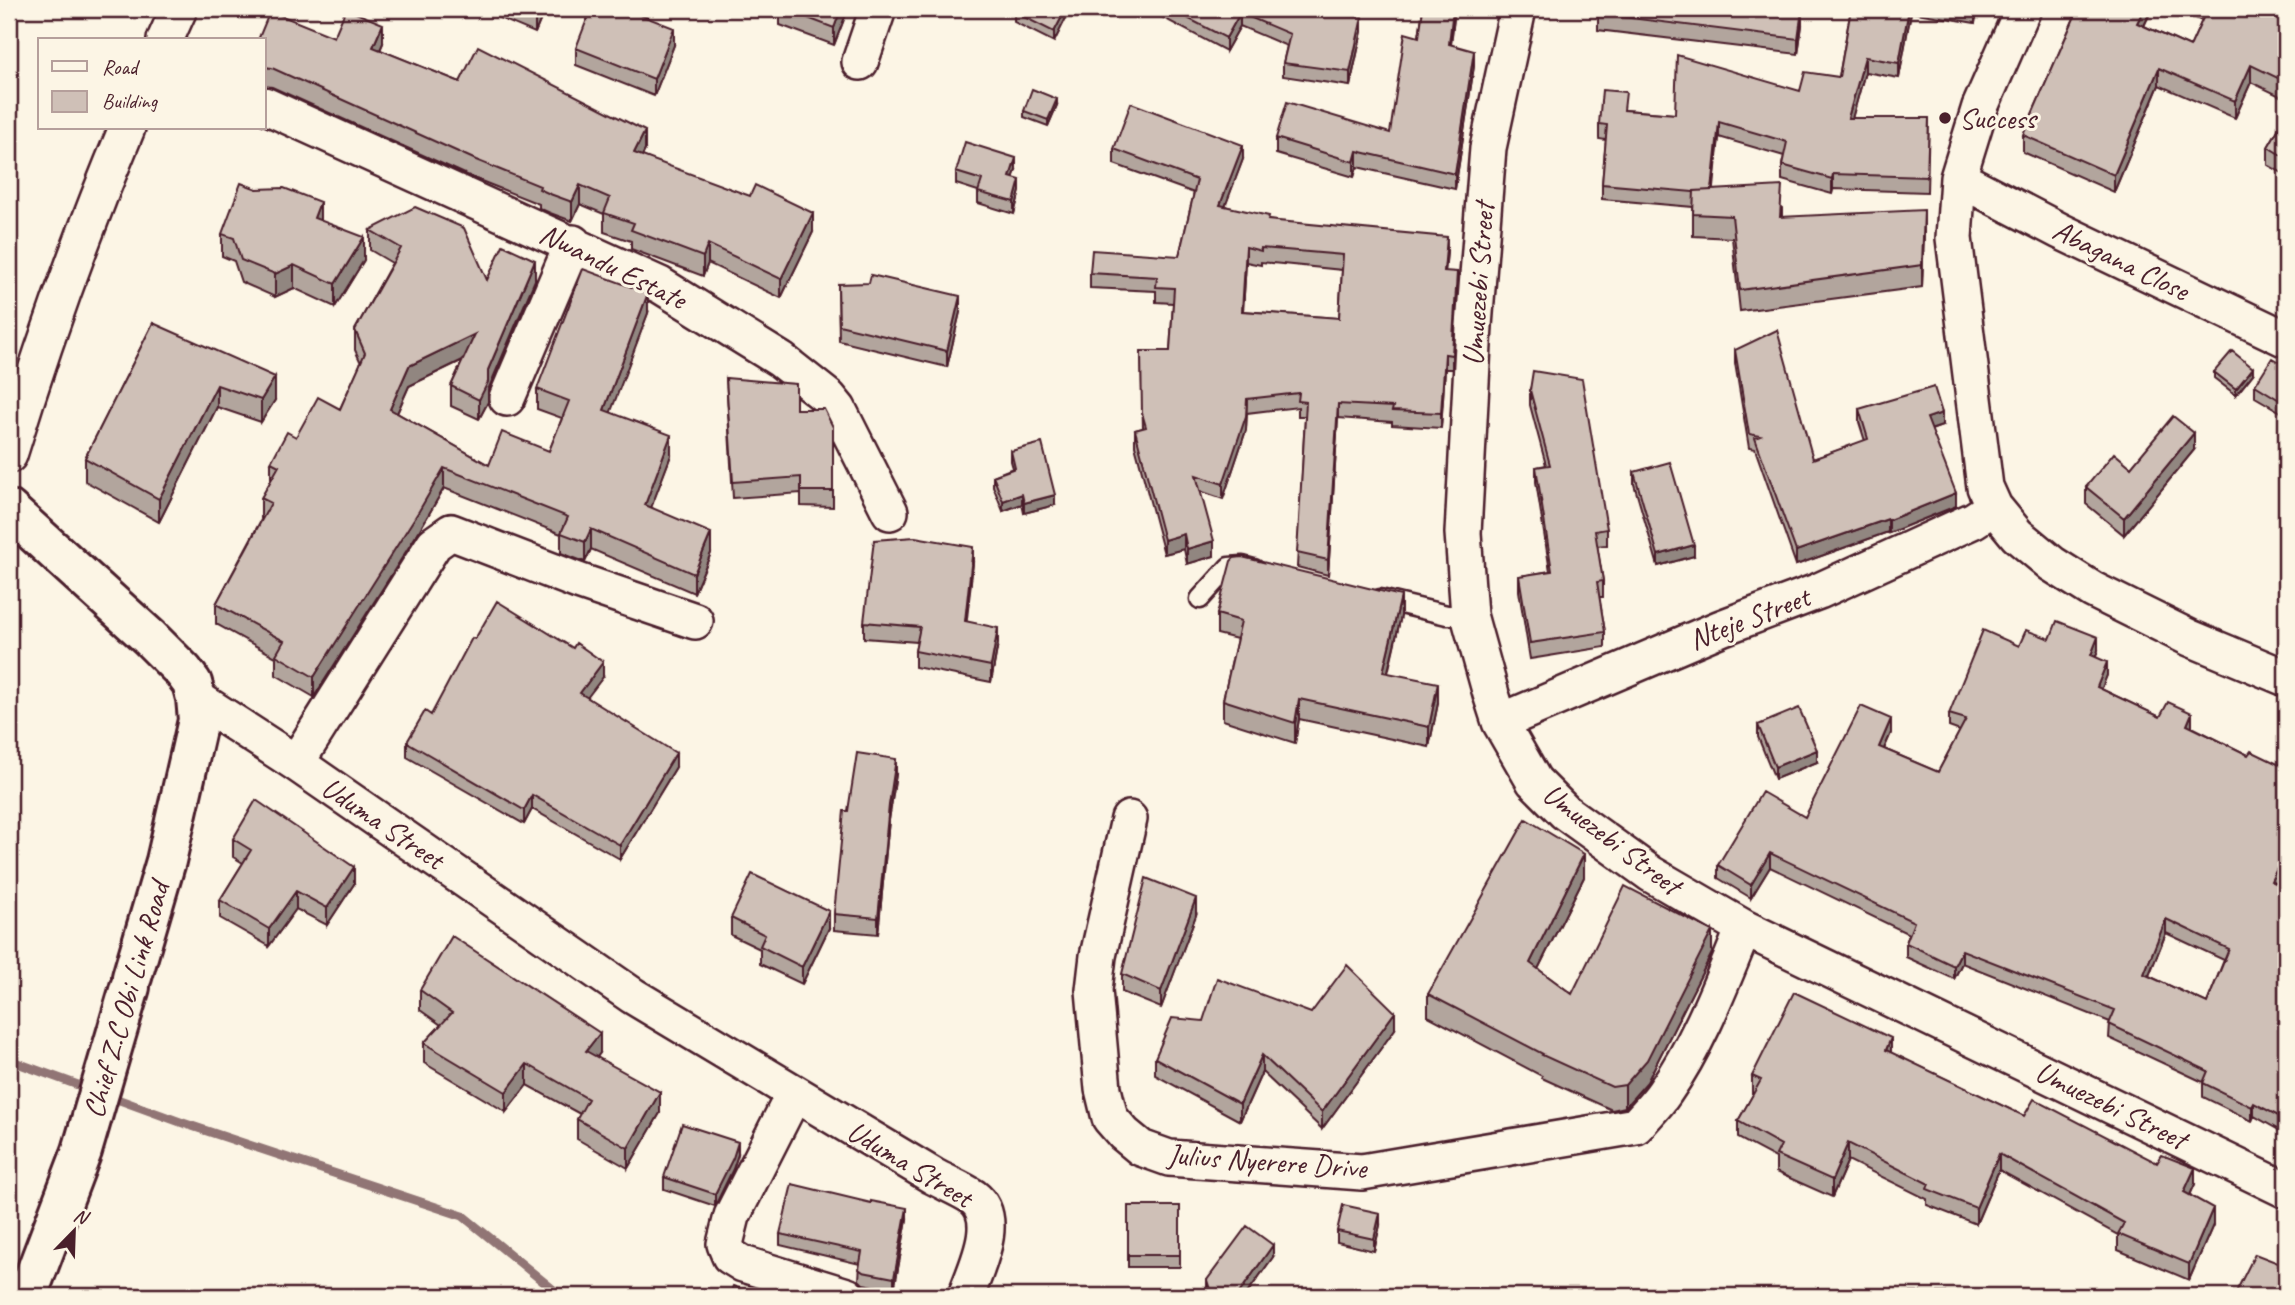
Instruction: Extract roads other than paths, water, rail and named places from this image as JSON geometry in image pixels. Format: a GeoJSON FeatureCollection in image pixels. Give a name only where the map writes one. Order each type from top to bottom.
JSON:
{"type":"FeatureCollection","features":[{"type":"Feature","properties":{"kind":"street"},"geometry":{"type":"LineString","coordinates":[[166,38],[179,9]]}},
{"type":"Feature","properties":{"kind":"street"},"geometry":{"type":"LineString","coordinates":[[860,62],[878,9]]}},
{"type":"Feature","properties":{"kind":"street","name":"Umuezebi Street"},"geometry":{"type":"LineString","coordinates":[[1518,9],[1488,148],[1474,326],[1463,533],[1469,615],[1500,722],[1534,781],[1565,812],[1651,874],[1744,928],[2286,1190]]}},
{"type":"Feature","properties":{"kind":"street"},"geometry":{"type":"LineString","coordinates":[[2023,9],[1980,107],[1958,178],[1954,238],[1986,487],[1994,507],[2026,542],[2052,564],[2093,590],[2190,638],[2286,678]]}},
{"type":"Feature","properties":{"kind":"street","name":"Nwandu Estate"},"geometry":{"type":"LineString","coordinates":[[266,106],[573,243],[660,285],[781,360],[829,398],[838,409],[890,512]]}},
{"type":"Feature","properties":{"kind":"street"},"geometry":{"type":"LineString","coordinates":[[9,455],[38,359],[71,266],[126,130]]}},
{"type":"Feature","properties":{"kind":"street","name":"Abagana Close"},"geometry":{"type":"LineString","coordinates":[[1958,178],[2060,231],[2286,339]]}},
{"type":"Feature","properties":{"kind":"street"},"geometry":{"type":"LineString","coordinates":[[507,398],[573,243]]}},
{"type":"Feature","properties":{"kind":"street","name":"Uduma Street"},"geometry":{"type":"LineString","coordinates":[[12,507],[183,671],[192,683],[196,698],[296,763],[633,996],[933,1177],[974,1198],[983,1209],[985,1242],[965,1296]]}},
{"type":"Feature","properties":{"kind":"street","name":"Nteje Street"},"geometry":{"type":"LineString","coordinates":[[1500,722],[1721,628],[1819,591],[1974,520],[1994,507]]}},
{"type":"Feature","properties":{"kind":"street"},"geometry":{"type":"LineString","coordinates":[[296,763],[434,544],[451,532],[695,621]]}},
{"type":"Feature","properties":{"kind":"street","name":"Chief Z.C Obi Link Road"},"geometry":{"type":"LineString","coordinates":[[27,1296],[82,1151],[166,861],[198,720],[196,698]]}},
{"type":"Feature","properties":{"kind":"street","name":"Julius Nyerere Drive"},"geometry":{"type":"LineString","coordinates":[[1129,819],[1097,956],[1094,990],[1103,1089],[1110,1118],[1124,1134],[1141,1148],[1168,1158],[1362,1172],[1636,1126],[1663,1094],[1681,1066],[1706,1018],[1744,928]]}},
{"type":"Feature","properties":{"kind":"street"},"geometry":{"type":"LineString","coordinates":[[794,1094],[732,1216],[725,1244],[730,1256],[743,1264],[848,1296]]}},
{"type":"Feature","properties":{"kind":"lane"},"geometry":{"type":"LineString","coordinates":[[1200,599],[1229,567],[1243,566],[1270,572]]}},
{"type":"Feature","properties":{"kind":"lane"},"geometry":{"type":"LineString","coordinates":[[1365,595],[1447,615],[1469,615]]}},
{"type":"Feature","properties":{"kind":"waterway"},"geometry":{"type":"LineString","coordinates":[[9,1060],[89,1089]]}},
{"type":"Feature","properties":{"kind":"waterway"},"geometry":{"type":"LineString","coordinates":[[106,1095],[463,1216],[561,1296]]}},
{"type":"Feature","properties":{"kind":"waterway"},"geometry":{"type":"LineString","coordinates":[[1758,1296],[2000,1296]]}},
{"type":"Feature","properties":{"kind":"place","name":"Success"},"geometry":{"type":"Point","coordinates":[1945,118]}}]}
